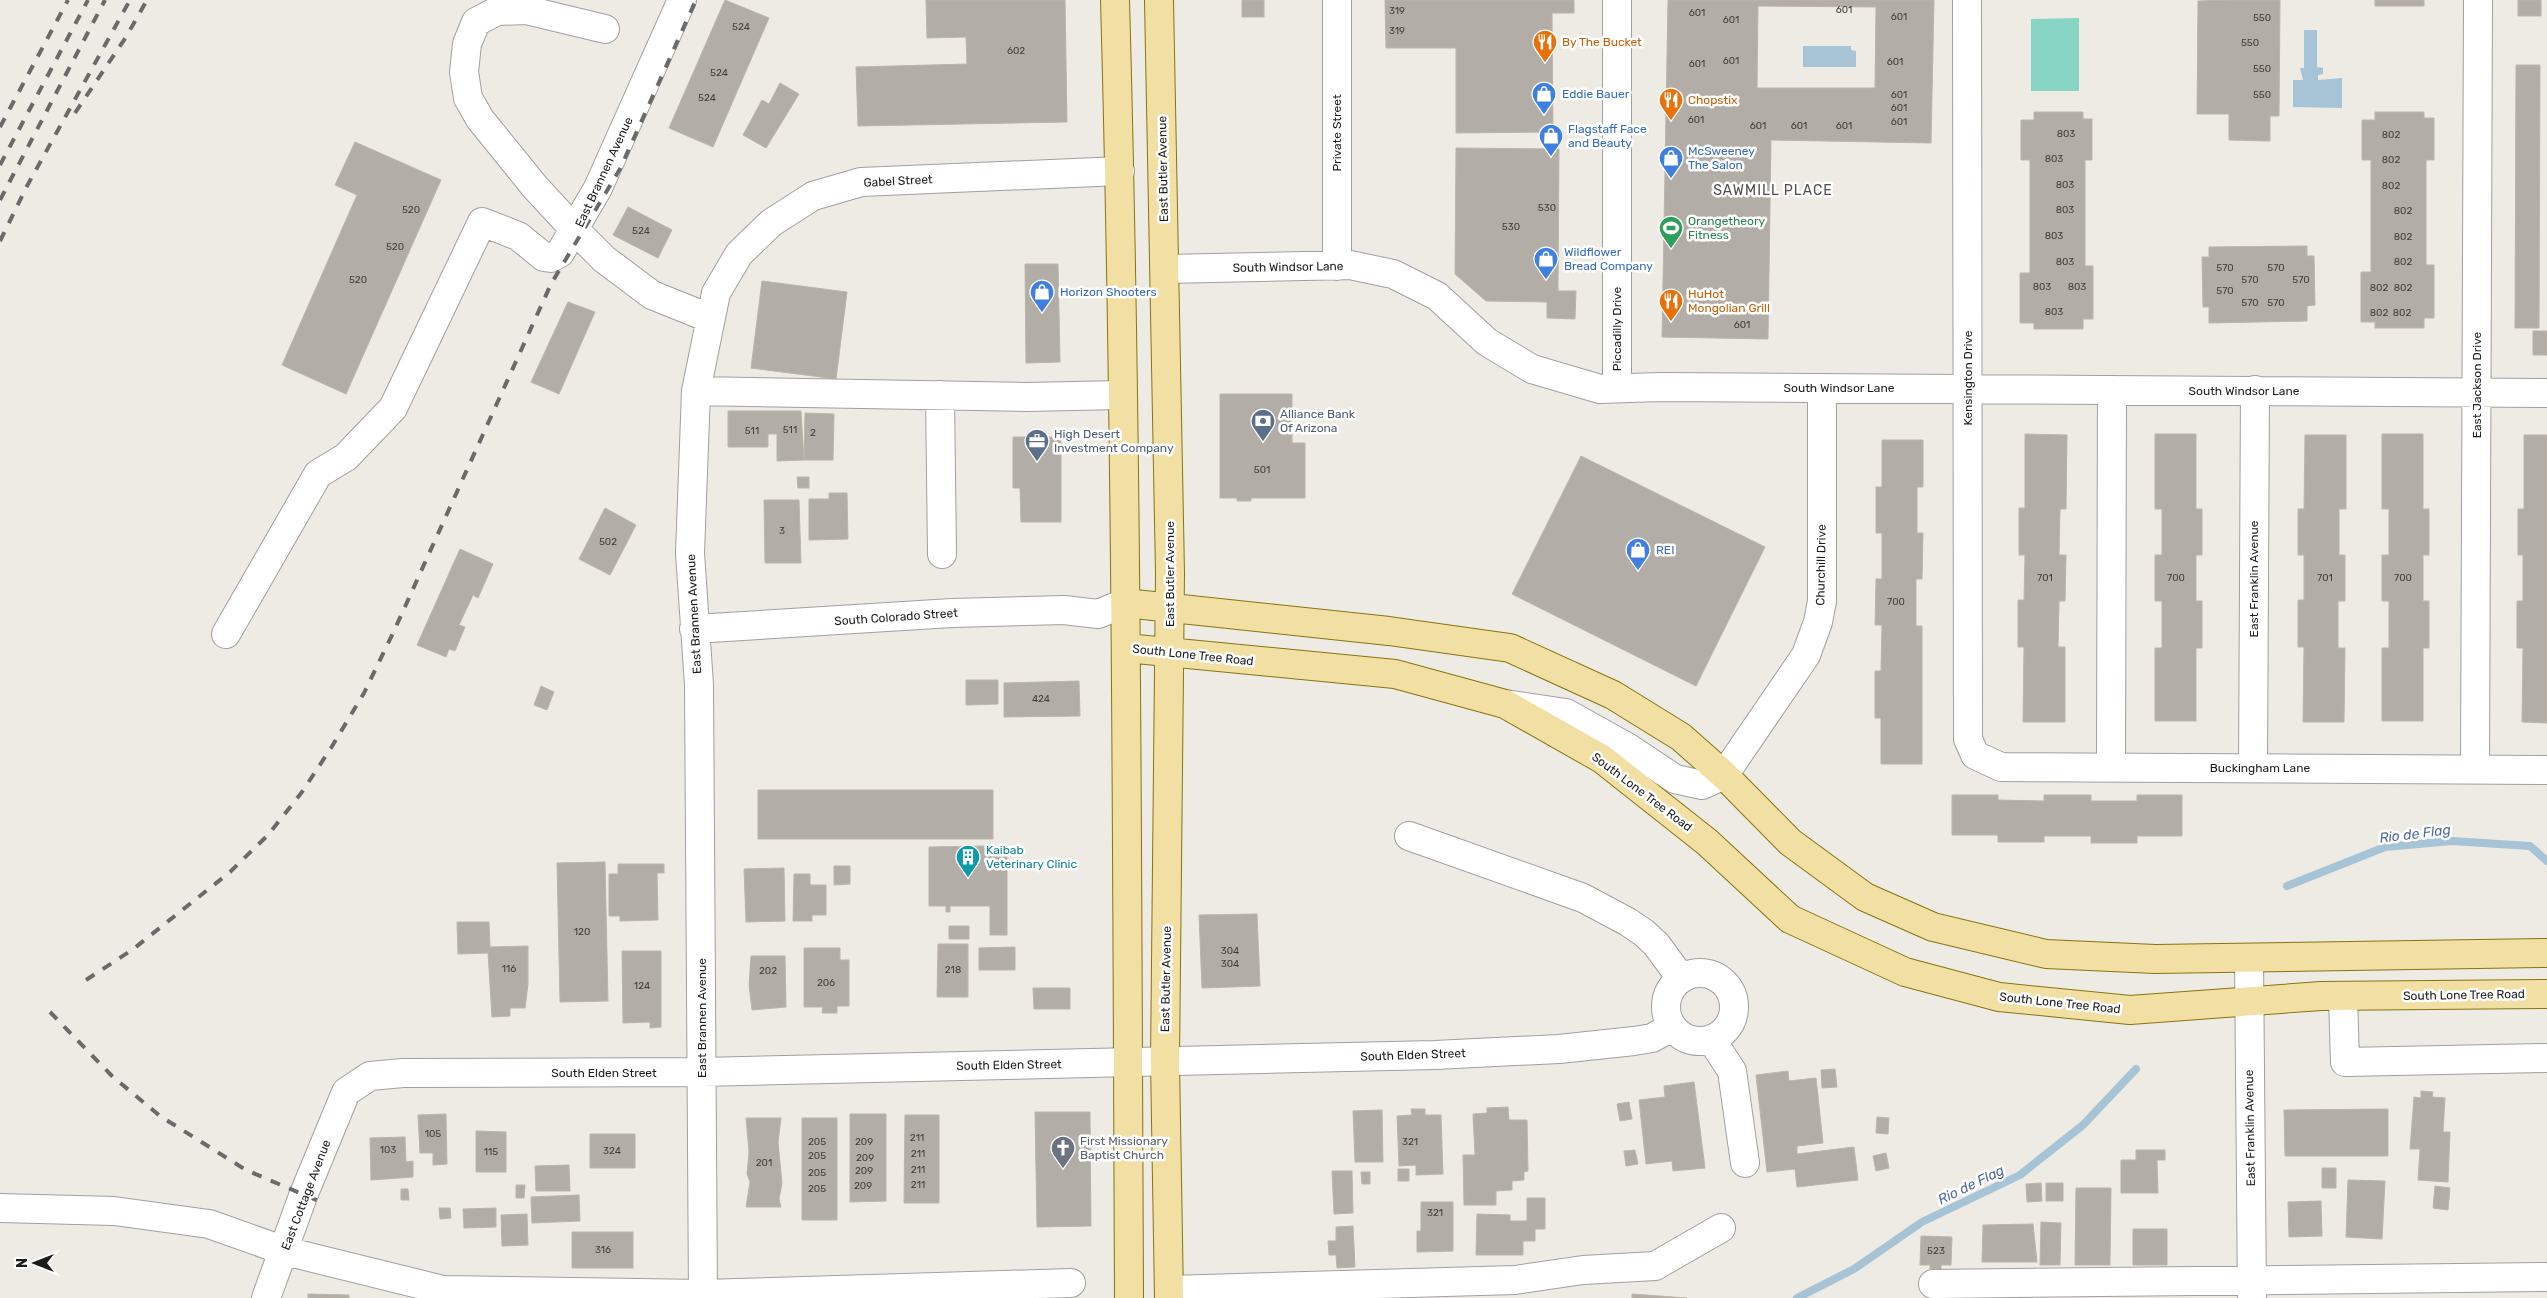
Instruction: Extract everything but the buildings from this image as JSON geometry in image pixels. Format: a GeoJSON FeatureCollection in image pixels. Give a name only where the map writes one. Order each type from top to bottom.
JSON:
{"type":"FeatureCollection","features":[{"type":"Feature","properties":{"kind":"main road"},"geometry":{"type":"LineString","coordinates":[[1115,0],[1120,171],[1126,648],[1129,1298]]}},
{"type":"Feature","properties":{"kind":"main road","name":"East Butler Avenue"},"geometry":{"type":"LineString","coordinates":[[1159,0],[1170,608],[1165,1061],[1169,1294]]}},
{"type":"Feature","properties":{"kind":"main road"},"geometry":{"type":"LineString","coordinates":[[1125,603],[1389,631],[1510,648],[1613,695],[1681,737],[1724,775],[1790,842],[1865,897],[1933,927],[2046,954],[2154,959],[2547,953]]}},
{"type":"Feature","properties":{"kind":"main road","name":"South Lone Tree Road"},"geometry":{"type":"LineString","coordinates":[[1126,648],[1395,674],[1505,704],[1602,759],[1707,842],[1790,919],[1905,972],[1999,997],[2130,1010],[2321,996],[2547,994]]}},
{"type":"Feature","properties":{"kind":"street","name":"East Brannen Avenue"},"geometry":{"type":"LineString","coordinates":[[682,0],[598,188],[574,229],[604,260],[652,295],[709,318],[696,392],[690,553],[699,685],[703,1296]]}},
{"type":"Feature","properties":{"kind":"street","name":"Private Street"},"geometry":{"type":"LineString","coordinates":[[1337,0],[1338,266]]}},
{"type":"Feature","properties":{"kind":"street","name":"Piccadilly Drive"},"geometry":{"type":"LineString","coordinates":[[1617,388],[1618,0]]}},
{"type":"Feature","properties":{"kind":"street","name":"Kensington Drive"},"geometry":{"type":"LineString","coordinates":[[1967,0],[1968,739],[1975,755]]}},
{"type":"Feature","properties":{"kind":"street","name":"East Jackson Drive"},"geometry":{"type":"LineString","coordinates":[[2475,769],[2478,0]]}},
{"type":"Feature","properties":{"kind":"street"},"geometry":{"type":"LineString","coordinates":[[226,634],[318,474],[346,457],[393,408],[482,222],[518,236],[544,257],[551,258],[560,253],[574,229],[535,187],[480,119],[468,98],[464,72],[467,44],[476,22],[497,11],[526,10],[605,29]]}},
{"type":"Feature","properties":{"kind":"street","name":"Gabel Street"},"geometry":{"type":"LineString","coordinates":[[709,318],[716,293],[738,254],[771,223],[813,196],[861,182],[1120,171]]}},
{"type":"Feature","properties":{"kind":"street","name":"South Windsor Lane"},"geometry":{"type":"LineString","coordinates":[[1165,269],[1350,265],[1393,274],[1438,296],[1487,342],[1532,369],[1600,389],[1822,388],[2547,393]]}},
{"type":"Feature","properties":{"kind":"street","name":"Churchill Drive"},"geometry":{"type":"LineString","coordinates":[[1724,775],[1806,656],[1818,622],[1822,602],[1822,388]]}},
{"type":"Feature","properties":{"kind":"street"},"geometry":{"type":"LineString","coordinates":[[2111,767],[2112,390]]}},
{"type":"Feature","properties":{"kind":"street","name":"East Franklin Avenue"},"geometry":{"type":"LineString","coordinates":[[2253,768],[2255,390]]}},
{"type":"Feature","properties":{"kind":"street"},"geometry":{"type":"LineString","coordinates":[[696,392],[1122,395]]}},
{"type":"Feature","properties":{"kind":"street"},"geometry":{"type":"LineString","coordinates":[[940,395],[942,554]]}},
{"type":"Feature","properties":{"kind":"street"},"geometry":{"type":"LineString","coordinates":[[1098,614],[1125,603]]}},
{"type":"Feature","properties":{"kind":"street","name":"South Colorado Street"},"geometry":{"type":"LineString","coordinates":[[694,629],[952,613],[1064,610],[1098,614]]}},
{"type":"Feature","properties":{"kind":"street","name":"South Lone Tree Road"},"geometry":{"type":"LineString","coordinates":[[1098,614],[1126,648]]}},
{"type":"Feature","properties":{"kind":"street"},"geometry":{"type":"LineString","coordinates":[[1505,704],[1566,713],[1627,747],[1675,779],[1702,785],[1724,775]]}},
{"type":"Feature","properties":{"kind":"street","name":"Buckingham Lane"},"geometry":{"type":"LineString","coordinates":[[1975,755],[2001,767],[2547,770]]}},
{"type":"Feature","properties":{"kind":"street"},"geometry":{"type":"LineString","coordinates":[[1409,836],[1584,898],[1644,933],[1681,978]]}},
{"type":"Feature","properties":{"kind":"street","name":"East Franklin Avenue"},"geometry":{"type":"LineString","coordinates":[[2249,958],[2252,1289]]}},
{"type":"Feature","properties":{"kind":"street"},"geometry":{"type":"LineString","coordinates":[[1692,974],[1708,974],[1723,982],[1730,992],[1733,1014],[1721,1034],[1711,1039],[1689,1039],[1672,1026],[1667,1017],[1666,1006],[1673,986],[1681,978],[1692,974]]}},
{"type":"Feature","properties":{"kind":"street"},"geometry":{"type":"LineString","coordinates":[[2343,997],[2345,1062],[2547,1058]]}},
{"type":"Feature","properties":{"kind":"street","name":"South Elden Street"},"geometry":{"type":"LineString","coordinates":[[346,1092],[370,1076],[403,1073],[702,1072],[1434,1055],[1559,1049],[1652,1038],[1672,1026]]}},
{"type":"Feature","properties":{"kind":"street"},"geometry":{"type":"LineString","coordinates":[[1711,1039],[1732,1071],[1745,1163]]}},
{"type":"Feature","properties":{"kind":"street","name":"East Cottage Avenue"},"geometry":{"type":"LineString","coordinates":[[266,1298],[285,1251],[303,1196],[346,1092]]}},
{"type":"Feature","properties":{"kind":"street"},"geometry":{"type":"LineString","coordinates":[[0,1208],[114,1210],[209,1224],[285,1251],[443,1290],[703,1296],[1071,1283]]}},
{"type":"Feature","properties":{"kind":"street"},"geometry":{"type":"LineString","coordinates":[[1169,1294],[1515,1280],[1541,1287],[1584,1270],[1655,1266],[1721,1228]]}},
{"type":"Feature","properties":{"kind":"street"},"geometry":{"type":"LineString","coordinates":[[1932,1284],[2252,1289],[2547,1277]]}},
{"type":"Feature","properties":{"kind":"shaded area"},"geometry":{"type":"Polygon","coordinates":[[[2079,18],[2079,91],[2031,91],[2031,19],[2079,18]]]}},
{"type":"Feature","properties":{"kind":"shaded area"},"geometry":{"type":"Polygon","coordinates":[[[2304,30],[2317,30],[2317,67],[2323,68],[2323,74],[2318,75],[2318,80],[2342,78],[2342,108],[2293,107],[2293,80],[2303,80],[2300,68],[2304,68],[2304,30]]]}},
{"type":"Feature","properties":{"kind":"shaded area"},"geometry":{"type":"Polygon","coordinates":[[[1803,46],[1851,46],[1851,50],[1856,51],[1856,67],[1803,67],[1803,46]]]}},
{"type":"Feature","properties":{"kind":"waterway","name":"Rio de Flag"},"geometry":{"type":"LineString","coordinates":[[2287,886],[2385,847],[2452,841],[2530,846],[2547,861]]}},
{"type":"Feature","properties":{"kind":"waterway","name":"Rio de Flag"},"geometry":{"type":"LineString","coordinates":[[1797,1298],[1854,1269],[1922,1222],[2020,1175],[2083,1125],[2136,1069]]}},
{"type":"Feature","properties":{"kind":"railway"},"geometry":{"type":"LineString","coordinates":[[0,127],[68,0]]}},
{"type":"Feature","properties":{"kind":"railway"},"geometry":{"type":"LineString","coordinates":[[0,165],[88,0]]}},
{"type":"Feature","properties":{"kind":"railway"},"geometry":{"type":"LineString","coordinates":[[0,200],[105,0]]}},
{"type":"Feature","properties":{"kind":"railway"},"geometry":{"type":"LineString","coordinates":[[0,241],[27,186],[130,0]]}},
{"type":"Feature","properties":{"kind":"railway"},"geometry":{"type":"LineString","coordinates":[[75,113],[126,37],[147,0]]}},
{"type":"Feature","properties":{"kind":"railway"},"geometry":{"type":"LineString","coordinates":[[86,980],[132,950],[230,872],[268,835],[302,792],[331,748],[364,693],[394,631],[551,284],[620,169],[696,0]]}},
{"type":"Feature","properties":{"kind":"railway"},"geometry":{"type":"LineString","coordinates":[[50,1012],[112,1076],[160,1116],[246,1170],[321,1202]]}},
{"type":"Feature","properties":{"kind":"place","name":"By The Bucket"},"geometry":{"type":"Point","coordinates":[1545,63]}},
{"type":"Feature","properties":{"kind":"place","name":"Eddie Bauer"},"geometry":{"type":"Point","coordinates":[1544,115]}},
{"type":"Feature","properties":{"kind":"place","name":"Chopstix"},"geometry":{"type":"Point","coordinates":[1671,121]}},
{"type":"Feature","properties":{"kind":"place","name":"Flagstaff Face and Beauty"},"geometry":{"type":"Point","coordinates":[1551,157]}},
{"type":"Feature","properties":{"kind":"place","name":"McSweeney The Salon"},"geometry":{"type":"Point","coordinates":[1671,179]}},
{"type":"Feature","properties":{"kind":"place","name":"Orangetheory Fitness"},"geometry":{"type":"Point","coordinates":[1671,249]}},
{"type":"Feature","properties":{"kind":"place","name":"Wildflower Bread Company"},"geometry":{"type":"Point","coordinates":[1546,280]}},
{"type":"Feature","properties":{"kind":"place","name":"Horizon Shooters"},"geometry":{"type":"Point","coordinates":[1042,313]}},
{"type":"Feature","properties":{"kind":"place","name":"HuHot Mongolian Grill"},"geometry":{"type":"Point","coordinates":[1671,322]}},
{"type":"Feature","properties":{"kind":"place","name":"Alliance Bank Of Arizona"},"geometry":{"type":"Point","coordinates":[1263,442]}},
{"type":"Feature","properties":{"kind":"place","name":"High Desert Investment Company"},"geometry":{"type":"Point","coordinates":[1037,462]}},
{"type":"Feature","properties":{"kind":"place","name":"REI"},"geometry":{"type":"Point","coordinates":[1638,571]}},
{"type":"Feature","properties":{"kind":"place","name":"Kaibab Veterinary Clinic"},"geometry":{"type":"Point","coordinates":[968,878]}},
{"type":"Feature","properties":{"kind":"place","name":"First Missionary Baptist Church"},"geometry":{"type":"Point","coordinates":[1063,1169]}},
{"type":"Feature","properties":{"kind":"district","name":"SAWMILL PLACE"},"geometry":{"type":"Point","coordinates":[1773,190]}}]}
